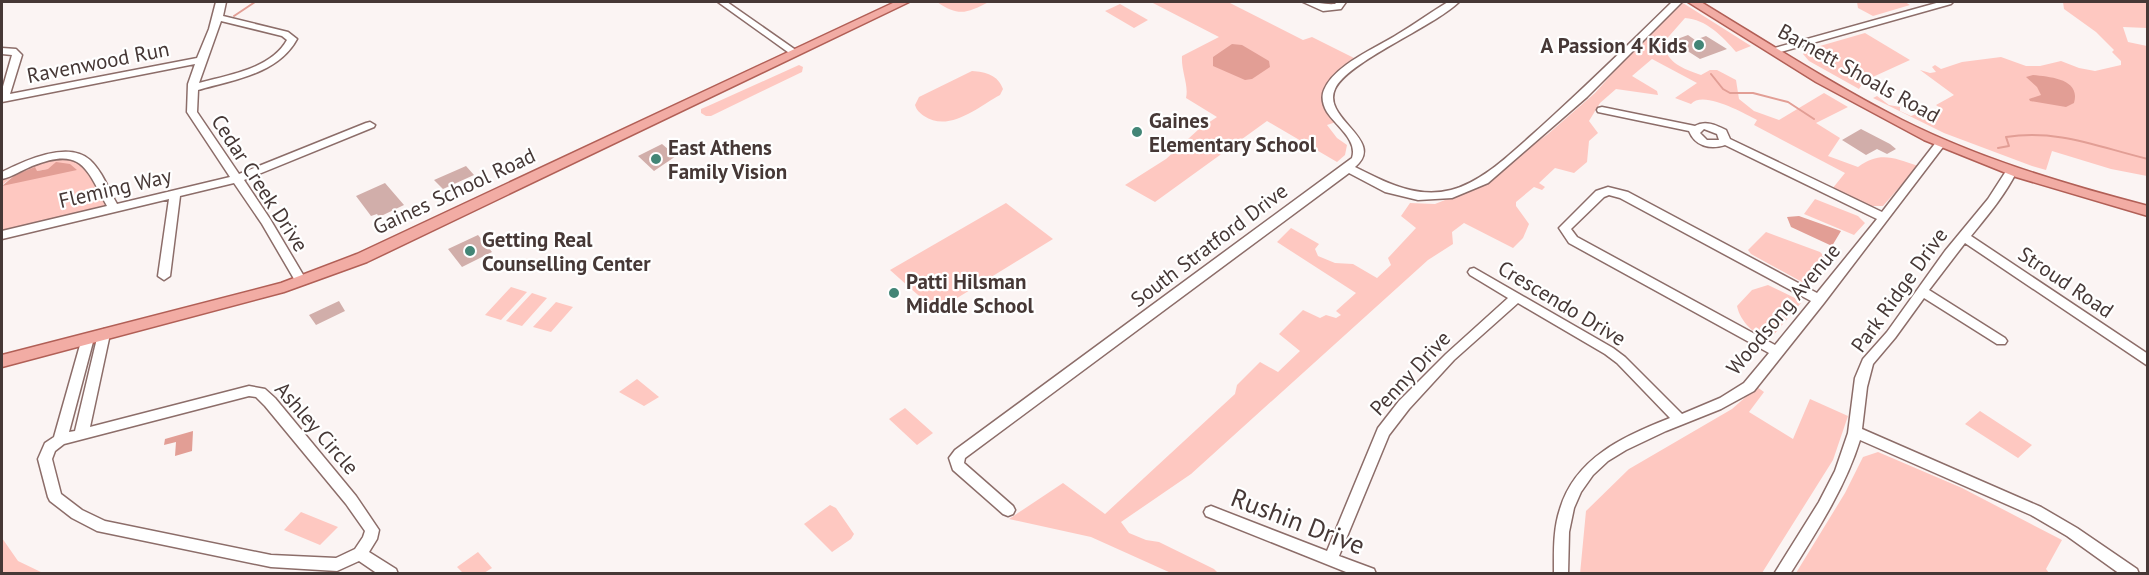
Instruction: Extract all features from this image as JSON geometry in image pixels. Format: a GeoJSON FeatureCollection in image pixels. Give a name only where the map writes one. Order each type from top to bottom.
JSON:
{"type":"FeatureCollection","features":[{"type":"Feature","properties":{"kind":"main road","name":"Gaines School Road"},"geometry":{"type":"LineString","coordinates":[[2,361],[301,281],[406,238],[903,2]]}},
{"type":"Feature","properties":{"kind":"main road","name":"Barnett Shoals Road"},"geometry":{"type":"LineString","coordinates":[[1694,2],[1862,103],[1941,143],[2012,171],[2148,211]]}},
{"type":"Feature","properties":{"kind":"street","name":"Cedar Creek Drive"},"geometry":{"type":"LineString","coordinates":[[221,2],[219,18],[202,60],[190,104],[195,120],[266,222],[301,281]]}},
{"type":"Feature","properties":{"kind":"street"},"geometry":{"type":"LineString","coordinates":[[722,2],[795,53]]}},
{"type":"Feature","properties":{"kind":"street"},"geometry":{"type":"LineString","coordinates":[[1308,2],[1331,9],[1338,7],[1341,2]]}},
{"type":"Feature","properties":{"kind":"street"},"geometry":{"type":"LineString","coordinates":[[1454,2],[1350,68],[1331,86],[1328,93],[1330,110],[1355,140],[1359,150],[1358,158],[1348,168],[1389,189],[1418,196],[1452,194],[1484,180],[1583,95],[1677,2]]}},
{"type":"Feature","properties":{"kind":"street"},"geometry":{"type":"LineString","coordinates":[[1774,51],[1948,2]]}},
{"type":"Feature","properties":{"kind":"street"},"geometry":{"type":"LineString","coordinates":[[193,88],[265,64],[284,53],[292,39],[285,34],[219,18]]}},
{"type":"Feature","properties":{"kind":"street"},"geometry":{"type":"LineString","coordinates":[[2,51],[13,51],[17,55],[3,98]]}},
{"type":"Feature","properties":{"kind":"street","name":"Ravenwood Run"},"geometry":{"type":"LineString","coordinates":[[3,98],[202,60]]}},
{"type":"Feature","properties":{"kind":"street"},"geometry":{"type":"LineString","coordinates":[[1602,110],[1695,129],[1701,126],[1717,129],[1724,135],[1725,141]]}},
{"type":"Feature","properties":{"kind":"street","name":"Fleming Way"},"geometry":{"type":"LineString","coordinates":[[2,235],[237,179],[370,124]]}},
{"type":"Feature","properties":{"kind":"street"},"geometry":{"type":"LineString","coordinates":[[1695,129],[1695,135],[1705,142],[1719,144],[1725,141]]}},
{"type":"Feature","properties":{"kind":"street"},"geometry":{"type":"LineString","coordinates":[[1725,141],[1884,218]]}},
{"type":"Feature","properties":{"kind":"street","name":"Woodsong Avenue"},"geometry":{"type":"LineString","coordinates":[[1561,573],[1562,531],[1567,510],[1578,486],[1593,465],[1624,442],[1735,398],[1749,387],[1820,300],[1941,143]]}},
{"type":"Feature","properties":{"kind":"street"},"geometry":{"type":"LineString","coordinates":[[2,177],[38,160],[76,156],[86,162],[114,208]]}},
{"type":"Feature","properties":{"kind":"street","name":"South Stratford Drive"},"geometry":{"type":"LineString","coordinates":[[1008,510],[958,466],[956,458],[1348,168]]}},
{"type":"Feature","properties":{"kind":"street","name":"Park Ridge Drive"},"geometry":{"type":"LineString","coordinates":[[1781,573],[1831,495],[1855,432],[1861,380],[1867,362],[1889,337],[1963,236],[2006,185],[2012,171]]}},
{"type":"Feature","properties":{"kind":"street"},"geometry":{"type":"LineString","coordinates":[[1777,352],[1573,240],[1565,228],[1600,194],[1608,191],[1624,195],[1820,300]]}},
{"type":"Feature","properties":{"kind":"street"},"geometry":{"type":"LineString","coordinates":[[164,276],[175,194]]}},
{"type":"Feature","properties":{"kind":"street","name":"Stroud Road"},"geometry":{"type":"LineString","coordinates":[[1963,236],[2148,361]]}},
{"type":"Feature","properties":{"kind":"street","name":"Crescendo Drive"},"geometry":{"type":"LineString","coordinates":[[1473,272],[1620,360],[1680,420]]}},
{"type":"Feature","properties":{"kind":"street"},"geometry":{"type":"LineString","coordinates":[[1923,292],[2001,341]]}},
{"type":"Feature","properties":{"kind":"street","name":"Penny Drive"},"geometry":{"type":"LineString","coordinates":[[1330,560],[1383,432],[1404,405],[1450,357],[1517,297]]}},
{"type":"Feature","properties":{"kind":"street"},"geometry":{"type":"LineString","coordinates":[[81,435],[104,334]]}},
{"type":"Feature","properties":{"kind":"street"},"geometry":{"type":"LineString","coordinates":[[88,338],[60,440],[50,447],[45,459],[55,497],[76,514],[102,527],[271,561],[337,565],[360,554],[392,573]]}},
{"type":"Feature","properties":{"kind":"street","name":"Ashley Circle"},"geometry":{"type":"LineString","coordinates":[[60,440],[256,391],[277,410],[351,500],[372,530],[370,539],[360,554]]}},
{"type":"Feature","properties":{"kind":"street"},"geometry":{"type":"LineString","coordinates":[[1855,432],[2036,511],[2072,532],[2132,573]]}},
{"type":"Feature","properties":{"kind":"street","name":"Rushin Drive"},"geometry":{"type":"LineString","coordinates":[[1210,512],[1330,560],[1369,573]]}},
{"type":"Feature","properties":{"kind":"shaded area"},"geometry":{"type":"Polygon","coordinates":[[[937,2],[989,2],[963,12],[951,10],[937,2]]]}},
{"type":"Feature","properties":{"kind":"shaded area"},"geometry":{"type":"Polygon","coordinates":[[[1151,2],[1228,2],[1303,40],[1312,37],[1358,60],[1335,76],[1322,101],[1336,122],[1327,125],[1337,138],[1347,145],[1345,155],[1337,162],[1267,121],[1155,202],[1125,185],[1166,159],[1199,129],[1217,117],[1186,98],[1182,56],[1219,37],[1151,2]]]}},
{"type":"Feature","properties":{"kind":"shaded area"},"geometry":{"type":"Polygon","coordinates":[[[1857,2],[1905,2],[1910,5],[1873,16],[1858,8],[1857,2]]]}},
{"type":"Feature","properties":{"kind":"shaded area"},"geometry":{"type":"Polygon","coordinates":[[[2063,2],[2147,2],[2147,28],[2123,27],[2128,42],[2147,46],[2147,176],[2111,169],[2052,151],[2046,170],[1944,133],[1873,98],[1877,96],[1889,105],[1900,107],[1900,111],[1911,116],[1919,113],[1927,117],[1943,110],[1936,105],[1954,95],[1920,70],[1936,72],[1932,67],[1935,65],[1941,69],[1962,62],[2001,57],[2026,66],[2040,66],[2061,61],[2095,71],[2121,65],[2121,61],[2112,52],[2114,50],[2096,32],[2064,9],[2063,2]]]}},
{"type":"Feature","properties":{"kind":"shaded area"},"geometry":{"type":"Polygon","coordinates":[[[1683,3],[1751,46],[1736,52],[1707,25],[1685,18],[1663,43],[1672,61],[1701,75],[1710,70],[1717,70],[1736,80],[1739,99],[1754,111],[1779,120],[1824,93],[1848,107],[1816,123],[1840,138],[1828,156],[1858,167],[1873,159],[1887,157],[1918,166],[1883,206],[1870,206],[1832,189],[1845,173],[1754,125],[1757,120],[1713,101],[1697,100],[1691,104],[1675,98],[1697,83],[1652,59],[1632,76],[1657,91],[1658,95],[1616,89],[1600,103],[1589,121],[1598,133],[1589,141],[1587,162],[1574,173],[1555,168],[1539,183],[1545,187],[1542,190],[1534,187],[1516,202],[1516,206],[1529,224],[1523,238],[1513,248],[1464,223],[1452,232],[1453,244],[1428,260],[1191,474],[1121,522],[1129,533],[1146,540],[1159,542],[1218,573],[1171,573],[1091,537],[1009,519],[1063,483],[1105,514],[1235,394],[1237,385],[1260,362],[1278,372],[1300,351],[1279,334],[1303,310],[1320,318],[1326,315],[1336,318],[1341,315],[1336,311],[1356,293],[1277,242],[1291,228],[1319,244],[1315,249],[1318,256],[1335,263],[1353,264],[1377,278],[1391,265],[1388,258],[1416,228],[1401,216],[1410,203],[1435,204],[1470,190],[1548,134],[1595,93],[1634,49],[1683,3]]]}},
{"type":"Feature","properties":{"kind":"shaded area"},"geometry":{"type":"Polygon","coordinates":[[[1120,4],[1148,20],[1134,28],[1105,11],[1120,4]]]}},
{"type":"Feature","properties":{"kind":"shaded area"},"geometry":{"type":"Polygon","coordinates":[[[1865,33],[1910,60],[1864,81],[1859,89],[1809,61],[1803,54],[1806,50],[1865,33]]]}},
{"type":"Feature","properties":{"kind":"shaded area"},"geometry":{"type":"Polygon","coordinates":[[[1232,44],[1242,45],[1269,61],[1270,67],[1252,79],[1245,80],[1213,66],[1213,57],[1232,44]]]}},
{"type":"Feature","properties":{"kind":"shaded area"},"geometry":{"type":"Polygon","coordinates":[[[799,65],[803,67],[802,72],[711,116],[701,113],[701,109],[799,65]]]}},
{"type":"Feature","properties":{"kind":"shaded area"},"geometry":{"type":"Polygon","coordinates":[[[972,71],[987,73],[995,77],[1003,89],[1000,95],[963,116],[943,122],[924,116],[917,110],[915,105],[919,97],[972,71]]]}},
{"type":"Feature","properties":{"kind":"shaded area"},"geometry":{"type":"Polygon","coordinates":[[[2033,75],[2056,78],[2069,84],[2075,95],[2074,103],[2066,107],[2030,101],[2029,99],[2041,95],[2037,87],[2026,77],[2033,75]]]}},
{"type":"Feature","properties":{"kind":"shaded area"},"geometry":{"type":"Polygon","coordinates":[[[71,159],[83,165],[106,204],[102,207],[2,230],[2,186],[48,169],[15,175],[2,185],[2,179],[35,163],[71,159]]]}},
{"type":"Feature","properties":{"kind":"shaded area"},"geometry":{"type":"Polygon","coordinates":[[[56,162],[70,164],[77,170],[2,186],[15,175],[35,167],[37,171],[48,169],[56,162]]]}},
{"type":"Feature","properties":{"kind":"shaded area"},"geometry":{"type":"Polygon","coordinates":[[[1815,199],[1858,216],[1865,223],[1854,235],[1804,214],[1815,199]]]}},
{"type":"Feature","properties":{"kind":"shaded area"},"geometry":{"type":"Polygon","coordinates":[[[1006,203],[1053,239],[936,311],[890,270],[1006,203]]]}},
{"type":"Feature","properties":{"kind":"shaded area"},"geometry":{"type":"Polygon","coordinates":[[[1799,216],[1841,231],[1832,246],[1791,227],[1787,217],[1799,216]]]}},
{"type":"Feature","properties":{"kind":"shaded area"},"geometry":{"type":"Polygon","coordinates":[[[1766,232],[1820,252],[1825,257],[1821,269],[1812,281],[1802,282],[1751,254],[1748,250],[1766,232]]]}},
{"type":"Feature","properties":{"kind":"shaded area"},"geometry":{"type":"Polygon","coordinates":[[[1768,285],[1801,303],[1771,338],[1759,335],[1749,327],[1741,317],[1737,306],[1752,290],[1768,285]]]}},
{"type":"Feature","properties":{"kind":"shaded area"},"geometry":{"type":"Polygon","coordinates":[[[511,287],[527,292],[501,320],[485,315],[511,287]]]}},
{"type":"Feature","properties":{"kind":"shaded area"},"geometry":{"type":"Polygon","coordinates":[[[532,293],[547,298],[522,326],[506,321],[532,293]]]}},
{"type":"Feature","properties":{"kind":"shaded area"},"geometry":{"type":"Polygon","coordinates":[[[556,302],[573,307],[551,332],[533,327],[556,302]]]}},
{"type":"Feature","properties":{"kind":"shaded area"},"geometry":{"type":"Polygon","coordinates":[[[637,379],[659,397],[644,406],[619,392],[637,379]]]}},
{"type":"Feature","properties":{"kind":"shaded area"},"geometry":{"type":"Polygon","coordinates":[[[1757,387],[1764,392],[1749,412],[1793,439],[1810,399],[1848,416],[1833,460],[1762,573],[1580,574],[1586,511],[1629,469],[1732,409],[1757,387]]]}},
{"type":"Feature","properties":{"kind":"shaded area"},"geometry":{"type":"Polygon","coordinates":[[[905,408],[933,433],[917,445],[889,419],[905,408]]]}},
{"type":"Feature","properties":{"kind":"shaded area"},"geometry":{"type":"Polygon","coordinates":[[[1980,411],[2032,445],[2018,458],[1965,424],[1980,411]]]}},
{"type":"Feature","properties":{"kind":"shaded area"},"geometry":{"type":"Polygon","coordinates":[[[193,431],[192,451],[175,456],[176,442],[164,445],[165,439],[193,431]]]}},
{"type":"Feature","properties":{"kind":"shaded area"},"geometry":{"type":"Polygon","coordinates":[[[1878,452],[1962,488],[2062,540],[2046,569],[2049,573],[1796,573],[1845,493],[1863,457],[1878,452]]]}},
{"type":"Feature","properties":{"kind":"shaded area"},"geometry":{"type":"Polygon","coordinates":[[[830,505],[836,508],[854,534],[851,539],[832,552],[804,524],[830,505]]]}},
{"type":"Feature","properties":{"kind":"shaded area"},"geometry":{"type":"Polygon","coordinates":[[[301,512],[338,527],[320,545],[284,530],[301,512]]]}},
{"type":"Feature","properties":{"kind":"shaded area"},"geometry":{"type":"Polygon","coordinates":[[[2,538],[18,561],[43,573],[2,573],[2,538]]]}},
{"type":"Feature","properties":{"kind":"shaded area"},"geometry":{"type":"Polygon","coordinates":[[[478,552],[492,568],[484,573],[463,573],[457,567],[478,552]]]}},
{"type":"Feature","properties":{"kind":"building","name":"A Passion 4 Kids"},"geometry":{"type":"Polygon","coordinates":[[[1688,35],[1695,40],[1706,36],[1727,49],[1700,59],[1672,41],[1688,35]]]}},
{"type":"Feature","properties":{"kind":"building"},"geometry":{"type":"Polygon","coordinates":[[[1861,129],[1896,149],[1887,154],[1877,149],[1866,155],[1842,140],[1861,129]]]}},
{"type":"Feature","properties":{"kind":"building","name":"East Athens Family Vision"},"geometry":{"type":"Polygon","coordinates":[[[662,144],[676,156],[654,171],[638,156],[662,144]]]}},
{"type":"Feature","properties":{"kind":"building"},"geometry":{"type":"Polygon","coordinates":[[[466,166],[474,175],[443,189],[434,180],[466,166]]]}},
{"type":"Feature","properties":{"kind":"building"},"geometry":{"type":"Polygon","coordinates":[[[385,183],[404,205],[379,217],[377,214],[371,216],[356,196],[385,183]]]}},
{"type":"Feature","properties":{"kind":"building","name":"Getting Real Counselling Center"},"geometry":{"type":"Polygon","coordinates":[[[478,235],[492,252],[462,267],[448,249],[478,235]]]}},
{"type":"Feature","properties":{"kind":"building"},"geometry":{"type":"Polygon","coordinates":[[[339,301],[345,311],[316,325],[309,315],[339,301]]]}},
{"type":"Feature","properties":{"kind":"waterway"},"geometry":{"type":"LineString","coordinates":[[234,16],[255,2]]}},
{"type":"Feature","properties":{"kind":"waterway"},"geometry":{"type":"LineString","coordinates":[[1711,74],[1723,89],[1730,93],[1753,93],[1788,102],[1814,119]]}},
{"type":"Feature","properties":{"kind":"waterway"},"geometry":{"type":"LineString","coordinates":[[1998,148],[2009,146],[2006,137],[2043,135],[2078,140],[2148,159]]}},
{"type":"Feature","properties":{"kind":"place","name":"A Passion 4 Kids"},"geometry":{"type":"Point","coordinates":[1699,45]}},
{"type":"Feature","properties":{"kind":"place","name":"Gaines Elementary School"},"geometry":{"type":"Point","coordinates":[1137,132]}},
{"type":"Feature","properties":{"kind":"place","name":"East Athens Family Vision"},"geometry":{"type":"Point","coordinates":[656,159]}},
{"type":"Feature","properties":{"kind":"place","name":"Getting Real Counselling Center"},"geometry":{"type":"Point","coordinates":[470,251]}},
{"type":"Feature","properties":{"kind":"place","name":"Patti Hilsman Middle School"},"geometry":{"type":"Point","coordinates":[894,293]}}]}
